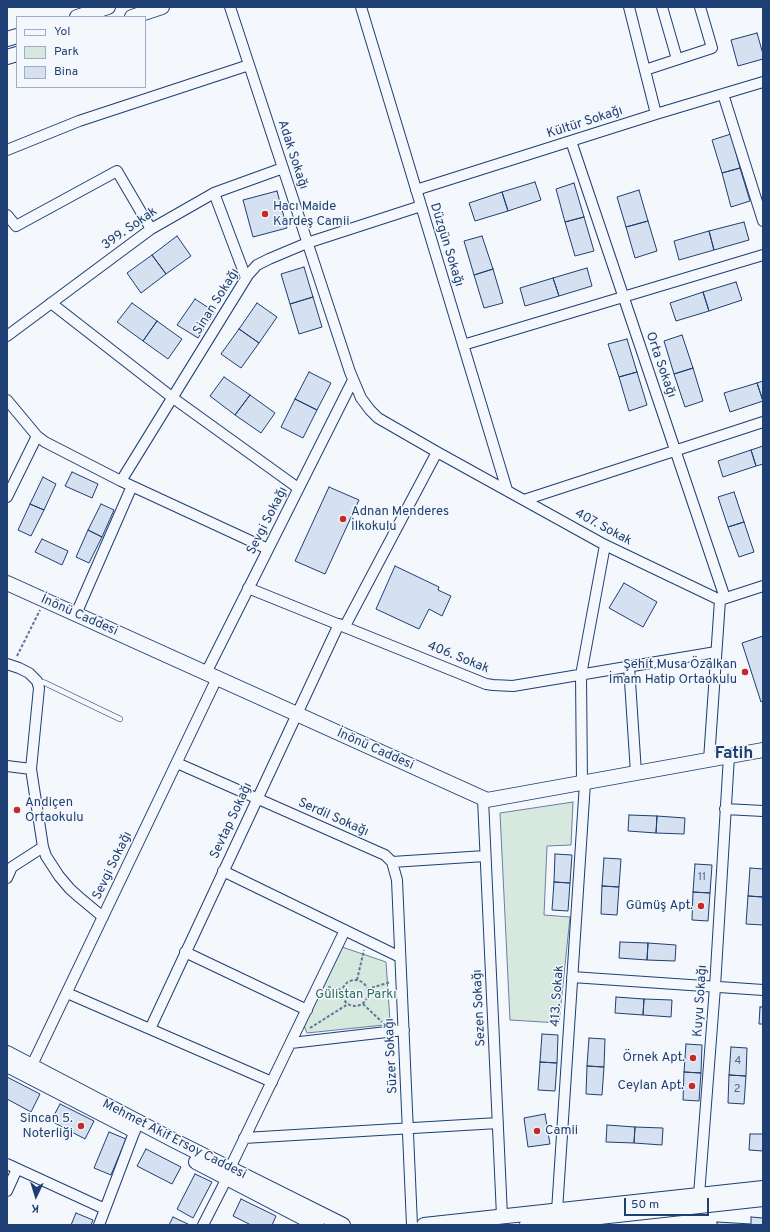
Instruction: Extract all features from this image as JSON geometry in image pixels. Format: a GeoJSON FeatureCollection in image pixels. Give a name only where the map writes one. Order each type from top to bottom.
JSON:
{"type":"FeatureCollection","features":[{"type":"Feature","properties":{"kind":"main road"},"geometry":{"type":"LineString","coordinates":[[80,16],[108,7]]}},
{"type":"Feature","properties":{"kind":"main road"},"geometry":{"type":"LineString","coordinates":[[135,16],[162,7]]}},
{"type":"Feature","properties":{"kind":"main road","name":"İnönü Caddesi"},"geometry":{"type":"LineString","coordinates":[[7,583],[483,799],[490,800],[763,750]]}},
{"type":"Feature","properties":{"kind":"main road","name":"Mehmet Akif Ersoy Caddesi"},"geometry":{"type":"LineString","coordinates":[[7,1053],[177,1142],[317,1225]]}},
{"type":"Feature","properties":{"kind":"main road","name":"Mehmet Akif Ersoy Caddesi"},"geometry":{"type":"LineString","coordinates":[[7,1065],[135,1130],[343,1225]]}},
{"type":"Feature","properties":{"kind":"main road"},"geometry":{"type":"LineString","coordinates":[[424,1225],[763,1188]]}},
{"type":"Feature","properties":{"kind":"main road"},"geometry":{"type":"LineString","coordinates":[[528,1225],[629,1220],[763,1199]]}},
{"type":"Feature","properties":{"kind":"street","name":"Adak Sokağı"},"geometry":{"type":"LineString","coordinates":[[230,7],[353,380]]}},
{"type":"Feature","properties":{"kind":"street","name":"Düzgün Sokağı"},"geometry":{"type":"LineString","coordinates":[[361,7],[507,490]]}},
{"type":"Feature","properties":{"kind":"street"},"geometry":{"type":"LineString","coordinates":[[629,7],[656,114]]}},
{"type":"Feature","properties":{"kind":"street"},"geometry":{"type":"LineString","coordinates":[[662,7],[677,59]]}},
{"type":"Feature","properties":{"kind":"street"},"geometry":{"type":"LineString","coordinates":[[645,70],[712,48],[700,7]]}},
{"type":"Feature","properties":{"kind":"street"},"geometry":{"type":"LineString","coordinates":[[7,150],[79,121],[249,65]]}},
{"type":"Feature","properties":{"kind":"street","name":"Kültür Sokağı"},"geometry":{"type":"LineString","coordinates":[[416,190],[656,114],[763,82]]}},
{"type":"Feature","properties":{"kind":"street"},"geometry":{"type":"LineString","coordinates":[[723,94],[763,221]]}},
{"type":"Feature","properties":{"kind":"street","name":"Orta Sokağı"},"geometry":{"type":"LineString","coordinates":[[571,141],[675,450],[722,599]]}},
{"type":"Feature","properties":{"kind":"street","name":"399. Sokak"},"geometry":{"type":"LineString","coordinates":[[7,336],[150,228],[214,193],[283,168]]}},
{"type":"Feature","properties":{"kind":"street"},"geometry":{"type":"LineString","coordinates":[[7,215],[16,226],[117,171],[150,228]]}},
{"type":"Feature","properties":{"kind":"street"},"geometry":{"type":"LineString","coordinates":[[214,193],[246,278]]}},
{"type":"Feature","properties":{"kind":"street","name":"Sinan Sokağı"},"geometry":{"type":"LineString","coordinates":[[121,481],[253,269],[263,262],[307,243],[421,206]]}},
{"type":"Feature","properties":{"kind":"street"},"geometry":{"type":"LineString","coordinates":[[463,345],[763,255]]}},
{"type":"Feature","properties":{"kind":"street"},"geometry":{"type":"LineString","coordinates":[[51,303],[173,398],[298,488]]}},
{"type":"Feature","properties":{"kind":"street","name":"407. Sokak"},"geometry":{"type":"LineString","coordinates":[[353,380],[361,398],[374,415],[383,421],[605,545],[722,599]]}},
{"type":"Feature","properties":{"kind":"street","name":"Sevgi Sokağı"},"geometry":{"type":"LineString","coordinates":[[32,1065],[177,763],[248,588],[353,380]]}},
{"type":"Feature","properties":{"kind":"street"},"geometry":{"type":"LineString","coordinates":[[7,400],[37,436],[49,444],[121,481],[268,549]]}},
{"type":"Feature","properties":{"kind":"street"},"geometry":{"type":"LineString","coordinates":[[524,500],[763,422]]}},
{"type":"Feature","properties":{"kind":"street"},"geometry":{"type":"LineString","coordinates":[[7,497],[37,436]]}},
{"type":"Feature","properties":{"kind":"street","name":"Sevtap Sokağı"},"geometry":{"type":"LineString","coordinates":[[150,1029],[296,714],[342,625],[437,452]]}},
{"type":"Feature","properties":{"kind":"street"},"geometry":{"type":"LineString","coordinates":[[76,614],[132,486]]}},
{"type":"Feature","properties":{"kind":"street","name":"413. Sokak"},"geometry":{"type":"LineString","coordinates":[[557,1211],[584,783],[581,675],[605,545]]}},
{"type":"Feature","properties":{"kind":"street"},"geometry":{"type":"LineString","coordinates":[[709,760],[716,652],[722,599],[763,586]]}},
{"type":"Feature","properties":{"kind":"street","name":"406. Sokak"},"geometry":{"type":"LineString","coordinates":[[248,588],[486,684],[499,686],[513,686],[716,652]]}},
{"type":"Feature","properties":{"kind":"street"},"geometry":{"type":"LineString","coordinates":[[10,665],[29,673],[37,681],[39,690],[31,769],[43,847],[50,864],[59,876],[79,897],[103,917]]}},
{"type":"Feature","properties":{"kind":"street"},"geometry":{"type":"LineString","coordinates":[[629,666],[636,773]]}},
{"type":"Feature","properties":{"kind":"street","name":"Kuyu Sokağı"},"geometry":{"type":"LineString","coordinates":[[699,1195],[715,987],[729,756]]}},
{"type":"Feature","properties":{"kind":"street","name":"Serdil Sokağı"},"geometry":{"type":"LineString","coordinates":[[177,763],[386,855],[392,862]]}},
{"type":"Feature","properties":{"kind":"street"},"geometry":{"type":"LineString","coordinates":[[7,766],[31,769]]}},
{"type":"Feature","properties":{"kind":"street","name":"Sezen Sokağı"},"geometry":{"type":"LineString","coordinates":[[483,799],[502,1216]]}},
{"type":"Feature","properties":{"kind":"street"},"geometry":{"type":"LineString","coordinates":[[726,809],[763,811]]}},
{"type":"Feature","properties":{"kind":"street"},"geometry":{"type":"LineString","coordinates":[[7,878],[12,867],[43,847]]}},
{"type":"Feature","properties":{"kind":"street"},"geometry":{"type":"LineString","coordinates":[[392,862],[485,856]]}},
{"type":"Feature","properties":{"kind":"street","name":"Süzer Sokağı"},"geometry":{"type":"LineString","coordinates":[[392,862],[397,880],[412,1225]]}},
{"type":"Feature","properties":{"kind":"street"},"geometry":{"type":"LineString","coordinates":[[223,871],[400,957]]}},
{"type":"Feature","properties":{"kind":"street"},"geometry":{"type":"LineString","coordinates":[[203,1225],[345,930]]}},
{"type":"Feature","properties":{"kind":"street"},"geometry":{"type":"LineString","coordinates":[[185,952],[306,1010]]}},
{"type":"Feature","properties":{"kind":"street"},"geometry":{"type":"LineString","coordinates":[[572,977],[763,990]]}},
{"type":"Feature","properties":{"kind":"street"},"geometry":{"type":"LineString","coordinates":[[67,992],[272,1082]]}},
{"type":"Feature","properties":{"kind":"street"},"geometry":{"type":"LineString","coordinates":[[292,1040],[404,1030]]}},
{"type":"Feature","properties":{"kind":"street"},"geometry":{"type":"LineString","coordinates":[[244,1138],[498,1123]]}},
{"type":"Feature","properties":{"kind":"street"},"geometry":{"type":"LineString","coordinates":[[99,1225],[135,1130]]}},
{"type":"Feature","properties":{"kind":"street"},"geometry":{"type":"LineString","coordinates":[[7,1164],[105,1209]]}},
{"type":"Feature","properties":{"kind":"street"},"geometry":{"type":"LineString","coordinates":[[7,1191],[17,1169]]}},
{"type":"Feature","properties":{"kind":"lane"},"geometry":{"type":"LineString","coordinates":[[37,681],[45,683],[120,719]]}},
{"type":"Feature","properties":{"kind":"path"},"geometry":{"type":"LineString","coordinates":[[10,665],[45,600]]}},
{"type":"Feature","properties":{"kind":"path"},"geometry":{"type":"LineString","coordinates":[[357,980],[367,941]]}},
{"type":"Feature","properties":{"kind":"path"},"geometry":{"type":"LineString","coordinates":[[367,989],[401,978]]}},
{"type":"Feature","properties":{"kind":"path"},"geometry":{"type":"LineString","coordinates":[[357,980],[365,985],[367,989],[367,997],[363,1004],[353,1006],[343,1000],[342,990],[348,982],[357,980]]}},
{"type":"Feature","properties":{"kind":"path"},"geometry":{"type":"LineString","coordinates":[[318,986],[342,990]]}},
{"type":"Feature","properties":{"kind":"path"},"geometry":{"type":"LineString","coordinates":[[292,1040],[348,1004]]}},
{"type":"Feature","properties":{"kind":"path"},"geometry":{"type":"LineString","coordinates":[[363,1004],[391,1032]]}},
{"type":"Feature","properties":{"kind":"green space"},"geometry":{"type":"Polygon","coordinates":[[[573,802],[571,845],[547,846],[544,915],[570,917],[559,1023],[510,1020],[500,813],[573,802]]]}},
{"type":"Feature","properties":{"kind":"green space","name":"Gülistan Parkı"},"geometry":{"type":"Polygon","coordinates":[[[342,947],[386,962],[390,1021],[384,1025],[307,1033],[304,1026],[342,947]]]}},
{"type":"Feature","properties":{"kind":"building"},"geometry":{"type":"Polygon","coordinates":[[[757,33],[763,59],[738,66],[731,40],[757,33]]]}},
{"type":"Feature","properties":{"kind":"building"},"geometry":{"type":"Polygon","coordinates":[[[731,134],[740,168],[722,173],[712,140],[731,134]]]}},
{"type":"Feature","properties":{"kind":"building"},"geometry":{"type":"Polygon","coordinates":[[[740,168],[750,201],[731,207],[722,173],[740,168]]]}},
{"type":"Feature","properties":{"kind":"building"},"geometry":{"type":"Polygon","coordinates":[[[535,182],[541,200],[508,211],[502,192],[535,182]]]}},
{"type":"Feature","properties":{"kind":"building"},"geometry":{"type":"Polygon","coordinates":[[[574,183],[584,217],[565,222],[556,189],[574,183]]]}},
{"type":"Feature","properties":{"kind":"building"},"geometry":{"type":"Polygon","coordinates":[[[639,190],[648,221],[626,227],[617,197],[639,190]]]}},
{"type":"Feature","properties":{"kind":"building","name":"Hacı Maide Kardeş Camii"},"geometry":{"type":"Polygon","coordinates":[[[277,191],[287,228],[253,237],[243,200],[277,191]]]}},
{"type":"Feature","properties":{"kind":"building"},"geometry":{"type":"Polygon","coordinates":[[[502,192],[508,211],[475,221],[469,203],[502,192]]]}},
{"type":"Feature","properties":{"kind":"building"},"geometry":{"type":"Polygon","coordinates":[[[584,217],[594,251],[575,256],[565,222],[584,217]]]}},
{"type":"Feature","properties":{"kind":"building"},"geometry":{"type":"Polygon","coordinates":[[[648,221],[657,251],[635,258],[626,227],[648,221]]]}},
{"type":"Feature","properties":{"kind":"building"},"geometry":{"type":"Polygon","coordinates":[[[744,222],[749,240],[714,250],[709,231],[744,222]]]}},
{"type":"Feature","properties":{"kind":"building"},"geometry":{"type":"Polygon","coordinates":[[[709,231],[714,250],[679,260],[674,241],[709,231]]]}},
{"type":"Feature","properties":{"kind":"building"},"geometry":{"type":"Polygon","coordinates":[[[177,236],[191,256],[166,274],[152,255],[177,236]]]}},
{"type":"Feature","properties":{"kind":"building"},"geometry":{"type":"Polygon","coordinates":[[[482,236],[493,269],[474,275],[464,241],[482,236]]]}},
{"type":"Feature","properties":{"kind":"building"},"geometry":{"type":"Polygon","coordinates":[[[152,255],[166,274],[141,293],[127,273],[152,255]]]}},
{"type":"Feature","properties":{"kind":"building"},"geometry":{"type":"Polygon","coordinates":[[[304,267],[313,297],[290,304],[281,274],[304,267]]]}},
{"type":"Feature","properties":{"kind":"building"},"geometry":{"type":"Polygon","coordinates":[[[587,268],[592,286],[559,296],[553,278],[587,268]]]}},
{"type":"Feature","properties":{"kind":"building"},"geometry":{"type":"Polygon","coordinates":[[[493,269],[503,303],[484,308],[474,275],[493,269]]]}},
{"type":"Feature","properties":{"kind":"building"},"geometry":{"type":"Polygon","coordinates":[[[553,278],[559,296],[525,306],[520,288],[553,278]]]}},
{"type":"Feature","properties":{"kind":"building"},"geometry":{"type":"Polygon","coordinates":[[[736,282],[742,300],[709,311],[703,292],[736,282]]]}},
{"type":"Feature","properties":{"kind":"building"},"geometry":{"type":"Polygon","coordinates":[[[703,292],[709,311],[676,321],[670,303],[703,292]]]}},
{"type":"Feature","properties":{"kind":"building"},"geometry":{"type":"Polygon","coordinates":[[[313,297],[322,327],[299,334],[290,304],[313,297]]]}},
{"type":"Feature","properties":{"kind":"building"},"geometry":{"type":"Polygon","coordinates":[[[195,299],[215,312],[198,338],[177,325],[195,299]]]}},
{"type":"Feature","properties":{"kind":"building"},"geometry":{"type":"Polygon","coordinates":[[[132,303],[157,321],[143,341],[117,322],[132,303]]]}},
{"type":"Feature","properties":{"kind":"building"},"geometry":{"type":"Polygon","coordinates":[[[257,303],[277,317],[259,343],[239,329],[257,303]]]}},
{"type":"Feature","properties":{"kind":"building"},"geometry":{"type":"Polygon","coordinates":[[[157,321],[182,339],[168,359],[143,341],[157,321]]]}},
{"type":"Feature","properties":{"kind":"building"},"geometry":{"type":"Polygon","coordinates":[[[239,329],[259,343],[241,368],[221,354],[239,329]]]}},
{"type":"Feature","properties":{"kind":"building"},"geometry":{"type":"Polygon","coordinates":[[[682,335],[693,368],[674,374],[664,341],[682,335]]]}},
{"type":"Feature","properties":{"kind":"building"},"geometry":{"type":"Polygon","coordinates":[[[627,339],[637,372],[619,377],[608,344],[627,339]]]}},
{"type":"Feature","properties":{"kind":"building"},"geometry":{"type":"Polygon","coordinates":[[[693,368],[703,401],[685,407],[674,374],[693,368]]]}},
{"type":"Feature","properties":{"kind":"building"},"geometry":{"type":"Polygon","coordinates":[[[309,372],[331,383],[317,410],[295,399],[309,372]]]}},
{"type":"Feature","properties":{"kind":"building"},"geometry":{"type":"Polygon","coordinates":[[[637,372],[647,405],[629,411],[619,377],[637,372]]]}},
{"type":"Feature","properties":{"kind":"building"},"geometry":{"type":"Polygon","coordinates":[[[224,377],[250,395],[235,415],[210,396],[224,377]]]}},
{"type":"Feature","properties":{"kind":"building"},"geometry":{"type":"Polygon","coordinates":[[[763,381],[763,401],[757,383],[763,381]]]}},
{"type":"Feature","properties":{"kind":"building"},"geometry":{"type":"Polygon","coordinates":[[[757,383],[763,401],[730,412],[724,393],[757,383]]]}},
{"type":"Feature","properties":{"kind":"building"},"geometry":{"type":"Polygon","coordinates":[[[250,395],[275,413],[261,433],[235,415],[250,395]]]}},
{"type":"Feature","properties":{"kind":"building"},"geometry":{"type":"Polygon","coordinates":[[[295,399],[317,410],[303,438],[281,427],[295,399]]]}},
{"type":"Feature","properties":{"kind":"building"},"geometry":{"type":"Polygon","coordinates":[[[763,446],[763,464],[756,466],[751,450],[763,446]]]}},
{"type":"Feature","properties":{"kind":"building"},"geometry":{"type":"Polygon","coordinates":[[[751,450],[756,466],[723,477],[718,461],[751,450]]]}},
{"type":"Feature","properties":{"kind":"building"},"geometry":{"type":"Polygon","coordinates":[[[72,472],[98,484],[92,498],[65,486],[72,472]]]}},
{"type":"Feature","properties":{"kind":"building"},"geometry":{"type":"Polygon","coordinates":[[[43,477],[56,484],[44,510],[30,504],[43,477]]]}},
{"type":"Feature","properties":{"kind":"building"},"geometry":{"type":"Polygon","coordinates":[[[329,487],[359,500],[325,574],[295,561],[329,487]]]}},
{"type":"Feature","properties":{"kind":"building"},"geometry":{"type":"Polygon","coordinates":[[[734,492],[744,522],[728,527],[718,497],[734,492]]]}},
{"type":"Feature","properties":{"kind":"building"},"geometry":{"type":"Polygon","coordinates":[[[30,504],[44,510],[31,536],[18,530],[30,504]]]}},
{"type":"Feature","properties":{"kind":"building"},"geometry":{"type":"Polygon","coordinates":[[[101,504],[114,510],[102,537],[88,530],[101,504]]]}},
{"type":"Feature","properties":{"kind":"building"},"geometry":{"type":"Polygon","coordinates":[[[744,522],[754,552],[739,557],[728,527],[744,522]]]}},
{"type":"Feature","properties":{"kind":"building"},"geometry":{"type":"Polygon","coordinates":[[[88,530],[102,537],[89,563],[76,557],[88,530]]]}},
{"type":"Feature","properties":{"kind":"building"},"geometry":{"type":"Polygon","coordinates":[[[42,539],[68,551],[62,565],[35,552],[42,539]]]}},
{"type":"Feature","properties":{"kind":"building"},"geometry":{"type":"Polygon","coordinates":[[[395,566],[439,587],[438,590],[451,596],[442,616],[429,609],[419,629],[376,609],[395,566]]]}},
{"type":"Feature","properties":{"kind":"building"},"geometry":{"type":"Polygon","coordinates":[[[624,583],[657,602],[643,627],[609,608],[624,583]]]}},
{"type":"Feature","properties":{"kind":"building","name":"Şehit Musa Özalkan İmam Hatip Ortaokulu"},"geometry":{"type":"Polygon","coordinates":[[[763,636],[763,701],[761,702],[742,643],[763,636]]]}},
{"type":"Feature","properties":{"kind":"building"},"geometry":{"type":"Polygon","coordinates":[[[629,815],[657,816],[656,833],[628,831],[629,815]]]}},
{"type":"Feature","properties":{"kind":"building"},"geometry":{"type":"Polygon","coordinates":[[[657,816],[685,818],[684,834],[656,833],[657,816]]]}},
{"type":"Feature","properties":{"kind":"building"},"geometry":{"type":"Polygon","coordinates":[[[555,854],[572,855],[570,883],[554,882],[555,854]]]}},
{"type":"Feature","properties":{"kind":"building"},"geometry":{"type":"Polygon","coordinates":[[[604,858],[621,859],[619,887],[602,886],[604,858]]]}},
{"type":"Feature","properties":{"kind":"building"},"geometry":{"type":"Polygon","coordinates":[[[695,864],[712,865],[710,893],[693,892],[695,864]]]}},
{"type":"Feature","properties":{"kind":"building"},"geometry":{"type":"Polygon","coordinates":[[[750,868],[763,869],[763,897],[748,896],[750,868]]]}},
{"type":"Feature","properties":{"kind":"building"},"geometry":{"type":"Polygon","coordinates":[[[554,882],[570,883],[568,911],[552,910],[554,882]]]}},
{"type":"Feature","properties":{"kind":"building"},"geometry":{"type":"Polygon","coordinates":[[[602,886],[619,887],[617,915],[601,914],[602,886]]]}},
{"type":"Feature","properties":{"kind":"building","name":"Gümüş Apt."},"geometry":{"type":"Polygon","coordinates":[[[693,892],[710,893],[708,921],[692,920],[693,892]]]}},
{"type":"Feature","properties":{"kind":"building"},"geometry":{"type":"Polygon","coordinates":[[[748,896],[763,897],[763,925],[746,924],[748,896]]]}},
{"type":"Feature","properties":{"kind":"building"},"geometry":{"type":"Polygon","coordinates":[[[620,942],[648,943],[647,960],[619,958],[620,942]]]}},
{"type":"Feature","properties":{"kind":"building"},"geometry":{"type":"Polygon","coordinates":[[[648,943],[676,945],[675,961],[647,960],[648,943]]]}},
{"type":"Feature","properties":{"kind":"building"},"geometry":{"type":"Polygon","coordinates":[[[616,997],[644,999],[643,1015],[615,1013],[616,997]]]}},
{"type":"Feature","properties":{"kind":"building"},"geometry":{"type":"Polygon","coordinates":[[[644,999],[672,1000],[671,1017],[643,1015],[644,999]]]}},
{"type":"Feature","properties":{"kind":"building"},"geometry":{"type":"Polygon","coordinates":[[[760,1007],[763,1007],[763,1024],[759,1024],[760,1007]]]}},
{"type":"Feature","properties":{"kind":"building"},"geometry":{"type":"Polygon","coordinates":[[[542,1034],[558,1035],[557,1063],[540,1062],[542,1034]]]}},
{"type":"Feature","properties":{"kind":"building"},"geometry":{"type":"Polygon","coordinates":[[[589,1038],[605,1039],[604,1067],[587,1066],[589,1038]]]}},
{"type":"Feature","properties":{"kind":"building","name":"Örnek Apt."},"geometry":{"type":"Polygon","coordinates":[[[686,1044],[702,1045],[701,1073],[684,1072],[686,1044]]]}},
{"type":"Feature","properties":{"kind":"building"},"geometry":{"type":"Polygon","coordinates":[[[731,1047],[747,1048],[746,1076],[729,1075],[731,1047]]]}},
{"type":"Feature","properties":{"kind":"building"},"geometry":{"type":"Polygon","coordinates":[[[540,1062],[557,1063],[555,1091],[538,1090],[540,1062]]]}},
{"type":"Feature","properties":{"kind":"building"},"geometry":{"type":"Polygon","coordinates":[[[587,1066],[604,1067],[602,1095],[586,1094],[587,1066]]]}},
{"type":"Feature","properties":{"kind":"building","name":"Ceylan Apt."},"geometry":{"type":"Polygon","coordinates":[[[684,1072],[701,1073],[699,1101],[683,1100],[684,1072]]]}},
{"type":"Feature","properties":{"kind":"building"},"geometry":{"type":"Polygon","coordinates":[[[729,1075],[746,1076],[744,1104],[728,1103],[729,1075]]]}},
{"type":"Feature","properties":{"kind":"building"},"geometry":{"type":"Polygon","coordinates":[[[7,1077],[40,1094],[31,1112],[7,1099],[7,1077]]]}},
{"type":"Feature","properties":{"kind":"building"},"geometry":{"type":"Polygon","coordinates":[[[60,1104],[94,1121],[85,1139],[51,1121],[60,1104]]]}},
{"type":"Feature","properties":{"kind":"building","name":"Camii"},"geometry":{"type":"Polygon","coordinates":[[[545,1114],[550,1144],[528,1147],[524,1118],[545,1114]]]}},
{"type":"Feature","properties":{"kind":"building"},"geometry":{"type":"Polygon","coordinates":[[[607,1125],[635,1127],[634,1143],[606,1142],[607,1125]]]}},
{"type":"Feature","properties":{"kind":"building"},"geometry":{"type":"Polygon","coordinates":[[[635,1127],[663,1128],[662,1145],[634,1143],[635,1127]]]}},
{"type":"Feature","properties":{"kind":"building"},"geometry":{"type":"Polygon","coordinates":[[[109,1132],[126,1139],[111,1175],[94,1168],[109,1132]]]}},
{"type":"Feature","properties":{"kind":"building"},"geometry":{"type":"Polygon","coordinates":[[[750,1134],[763,1134],[763,1151],[749,1150],[750,1134]]]}},
{"type":"Feature","properties":{"kind":"building"},"geometry":{"type":"Polygon","coordinates":[[[146,1149],[181,1167],[172,1184],[137,1166],[146,1149]]]}},
{"type":"Feature","properties":{"kind":"building"},"geometry":{"type":"Polygon","coordinates":[[[195,1174],[212,1182],[193,1218],[177,1209],[195,1174]]]}},
{"type":"Feature","properties":{"kind":"building"},"geometry":{"type":"Polygon","coordinates":[[[241,1199],[276,1216],[272,1225],[251,1225],[233,1216],[241,1199]]]}},
{"type":"Feature","properties":{"kind":"building"},"geometry":{"type":"Polygon","coordinates":[[[76,1213],[93,1220],[91,1225],[71,1225],[76,1213]]]}},
{"type":"Feature","properties":{"kind":"building"},"geometry":{"type":"Polygon","coordinates":[[[173,1217],[190,1225],[169,1225],[173,1217]]]}},
{"type":"Feature","properties":{"kind":"building"},"geometry":{"type":"Polygon","coordinates":[[[751,1217],[763,1218],[763,1225],[751,1225],[751,1217]]]}},
{"type":"Feature","properties":{"kind":"building"},"geometry":{"type":"Polygon","coordinates":[[[717,1222],[751,1224],[751,1225],[717,1225],[717,1222]]]}},
{"type":"Feature","properties":{"kind":"place","name":"Hacı Maide Kardeş Camii"},"geometry":{"type":"Point","coordinates":[265,214]}},
{"type":"Feature","properties":{"kind":"place","name":"Adnan Menderes İlkokulu"},"geometry":{"type":"Point","coordinates":[343,519]}},
{"type":"Feature","properties":{"kind":"place","name":"Şehit Musa Özalkan İmam Hatip Ortaokulu"},"geometry":{"type":"Point","coordinates":[745,672]}},
{"type":"Feature","properties":{"kind":"place","name":"Andiçen Ortaokulu"},"geometry":{"type":"Point","coordinates":[17,810]}},
{"type":"Feature","properties":{"kind":"place","name":"Gümüş Apt."},"geometry":{"type":"Point","coordinates":[701,906]}},
{"type":"Feature","properties":{"kind":"place","name":"Örnek Apt."},"geometry":{"type":"Point","coordinates":[693,1058]}},
{"type":"Feature","properties":{"kind":"place","name":"Ceylan Apt."},"geometry":{"type":"Point","coordinates":[692,1086]}},
{"type":"Feature","properties":{"kind":"place","name":"Sincan 5. Noterliği"},"geometry":{"type":"Point","coordinates":[81,1126]}},
{"type":"Feature","properties":{"kind":"place","name":"Camii"},"geometry":{"type":"Point","coordinates":[537,1131]}},
{"type":"Feature","properties":{"kind":"district","name":"Fatih"},"geometry":{"type":"Point","coordinates":[734,755]}}]}
